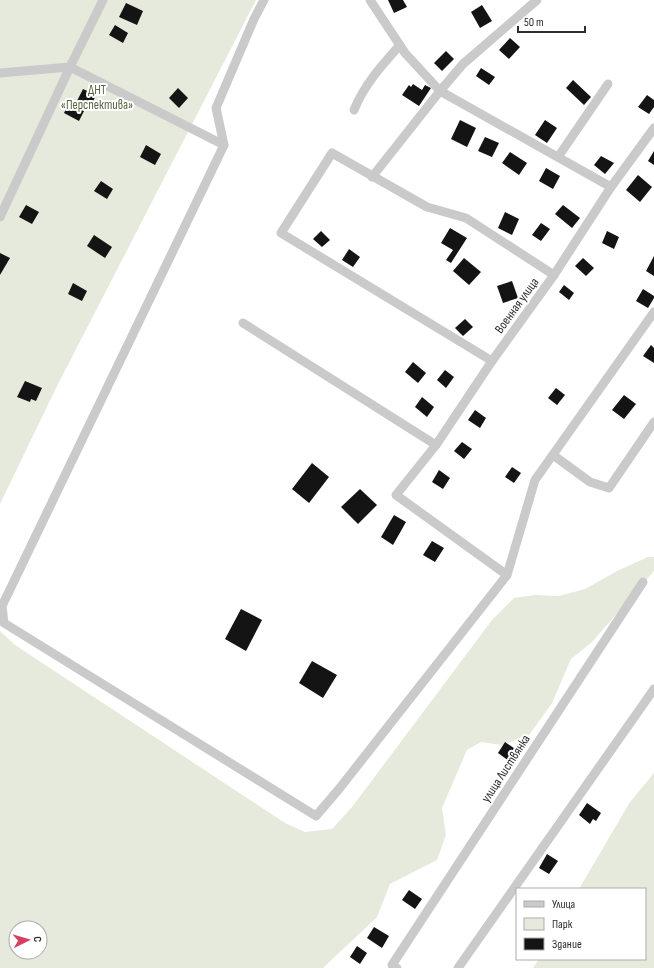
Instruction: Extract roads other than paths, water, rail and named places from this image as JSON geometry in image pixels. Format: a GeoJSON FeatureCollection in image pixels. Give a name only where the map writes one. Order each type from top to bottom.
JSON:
{"type":"FeatureCollection","features":[{"type":"Feature","properties":{"kind":"street"},"geometry":{"type":"LineString","coordinates":[[0,217],[103,0]]}},
{"type":"Feature","properties":{"kind":"street"},"geometry":{"type":"LineString","coordinates":[[264,0],[254,19],[216,108],[224,145],[2,606],[4,623],[316,816],[339,789],[507,575],[536,480],[654,312]]}},
{"type":"Feature","properties":{"kind":"street"},"geometry":{"type":"LineString","coordinates":[[370,0],[405,53],[440,91],[612,187]]}},
{"type":"Feature","properties":{"kind":"street"},"geometry":{"type":"LineString","coordinates":[[372,177],[463,64],[537,0]]}},
{"type":"Feature","properties":{"kind":"street"},"geometry":{"type":"LineString","coordinates":[[354,110],[358,99],[375,73],[400,45]]}},
{"type":"Feature","properties":{"kind":"street"},"geometry":{"type":"LineString","coordinates":[[0,73],[70,67],[224,145]]}},
{"type":"Feature","properties":{"kind":"street"},"geometry":{"type":"LineString","coordinates":[[558,157],[608,84]]}},
{"type":"Feature","properties":{"kind":"street","name":"Военная улица"},"geometry":{"type":"LineString","coordinates":[[507,575],[396,495],[436,445],[492,361],[554,275],[612,187],[654,128]]}},
{"type":"Feature","properties":{"kind":"street"},"geometry":{"type":"LineString","coordinates":[[492,361],[281,233],[332,153],[427,207],[466,218],[554,275]]}},
{"type":"Feature","properties":{"kind":"street"},"geometry":{"type":"LineString","coordinates":[[243,323],[436,445]]}},
{"type":"Feature","properties":{"kind":"street"},"geometry":{"type":"LineString","coordinates":[[553,455],[590,482],[609,488],[654,422]]}},
{"type":"Feature","properties":{"kind":"street","name":"улица Листвянка"},"geometry":{"type":"LineString","coordinates":[[393,967],[643,582]]}},
{"type":"Feature","properties":{"kind":"street"},"geometry":{"type":"LineString","coordinates":[[458,968],[654,689]]}},
{"type":"Feature","properties":{"kind":"park label","name":"ДНТ «Перспектива»"},"geometry":{"type":"Point","coordinates":[97,96]}}]}
